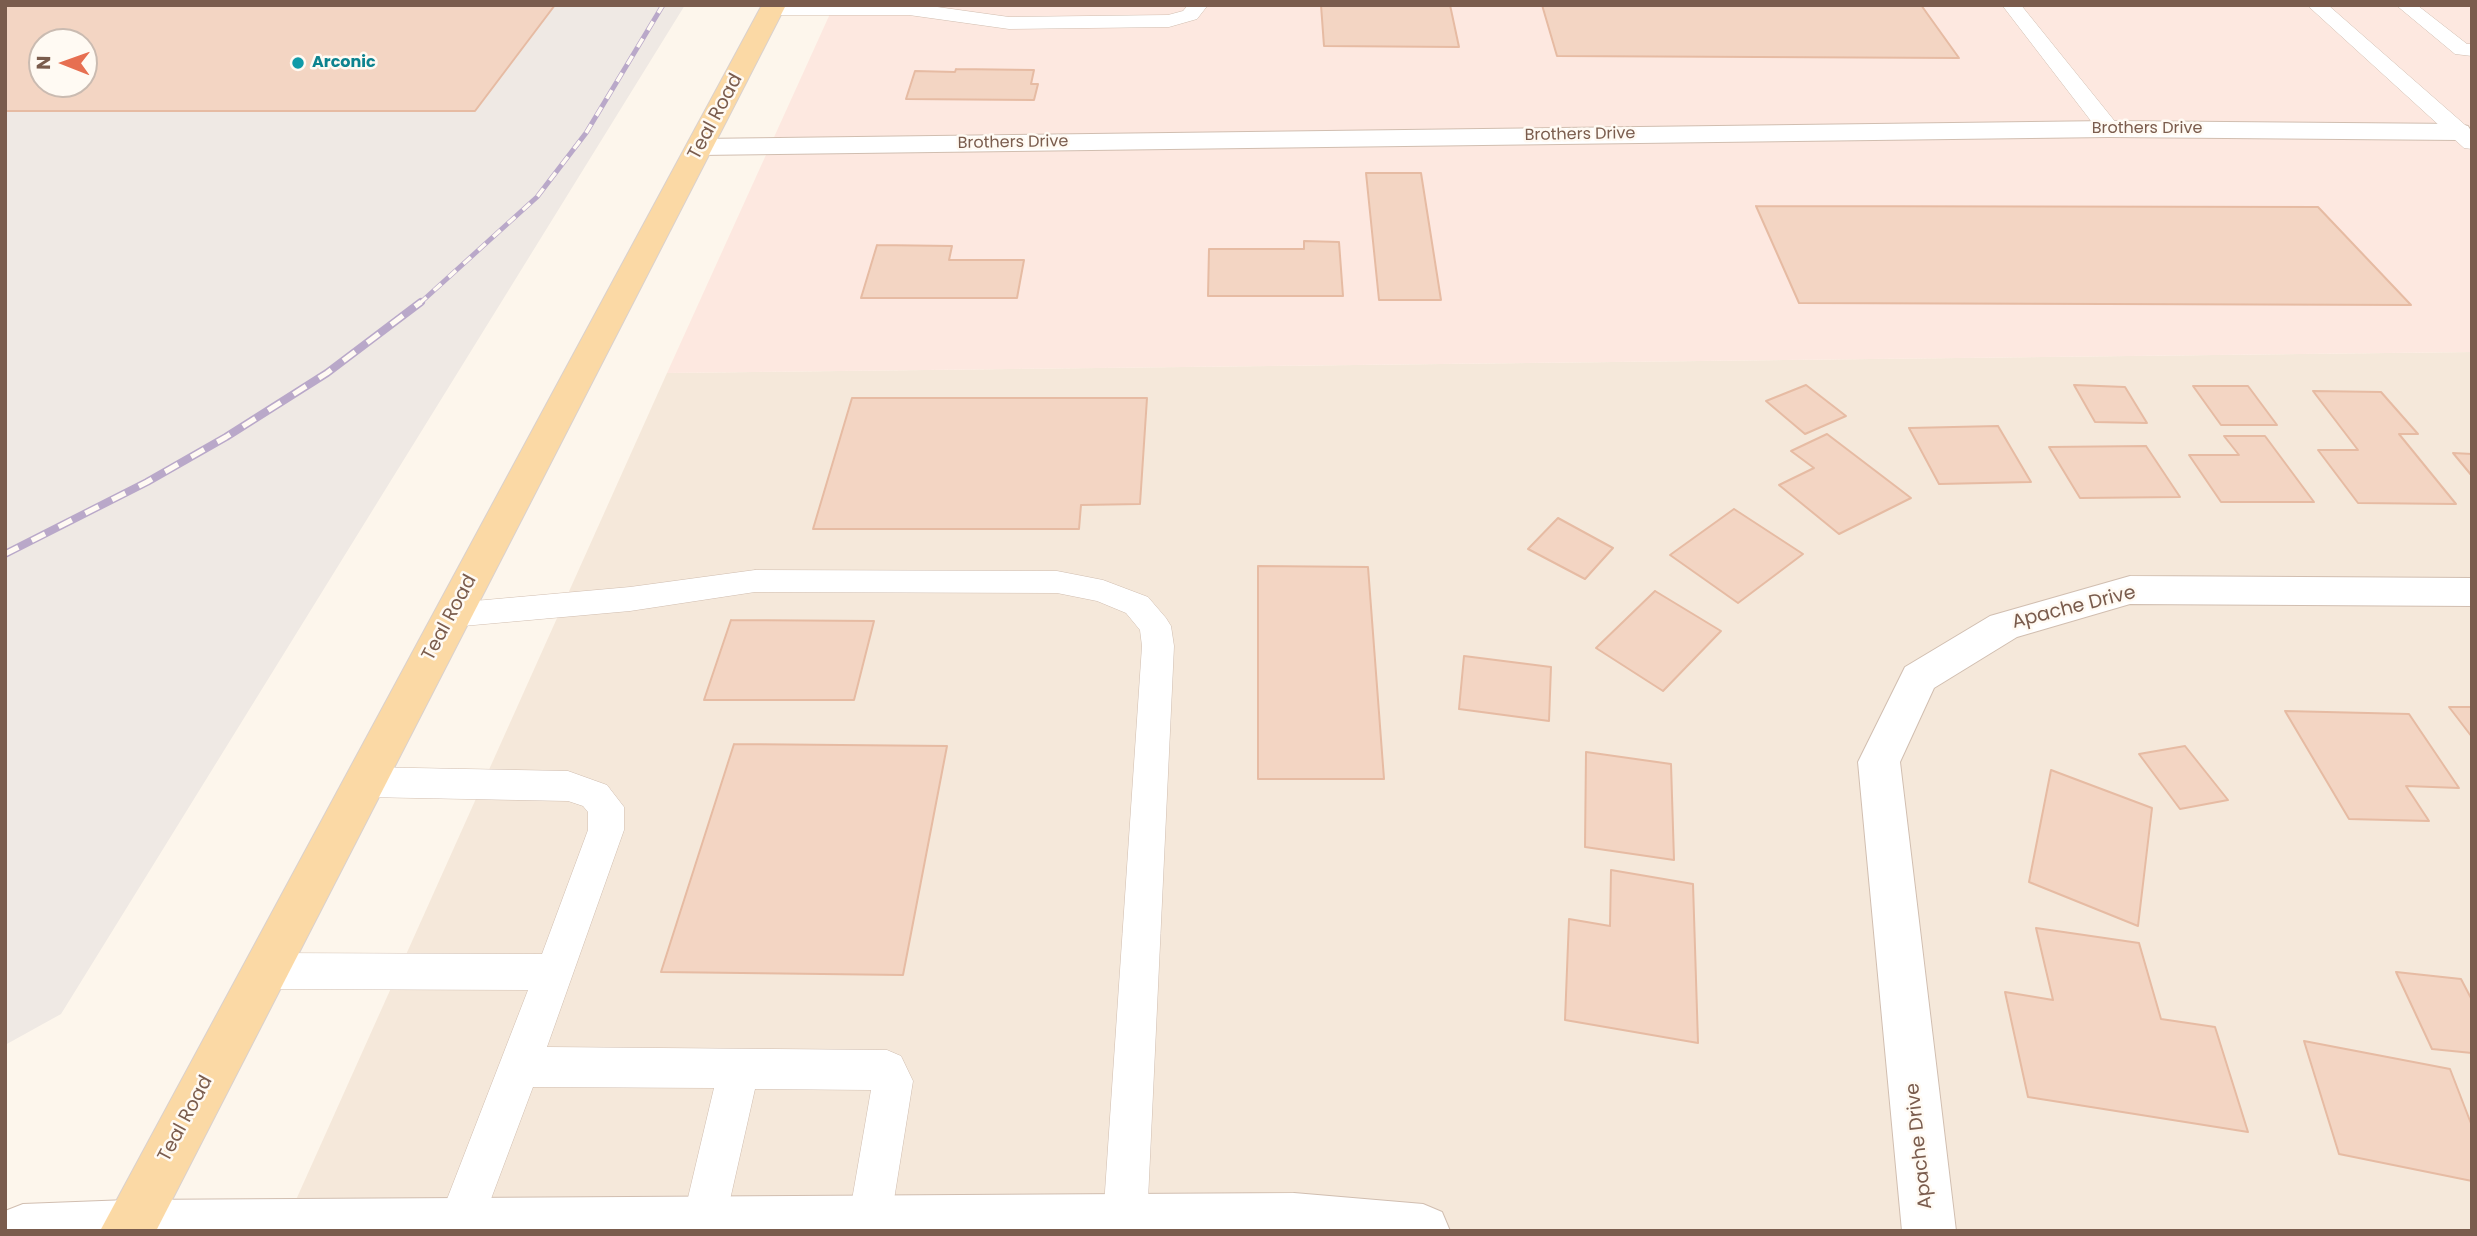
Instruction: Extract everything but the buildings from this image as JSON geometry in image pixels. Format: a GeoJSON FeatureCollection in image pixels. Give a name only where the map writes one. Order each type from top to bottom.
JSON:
{"type":"FeatureCollection","features":[{"type":"Feature","properties":{"kind":"main road","name":"Teal Road"},"geometry":{"type":"LineString","coordinates":[[127,1229],[773,7]]}},
{"type":"Feature","properties":{"kind":"street","name":"Brothers Drive"},"geometry":{"type":"LineString","coordinates":[[700,147],[2109,129],[2467,135]]}},
{"type":"Feature","properties":{"kind":"street","name":"Apache Drive"},"geometry":{"type":"LineString","coordinates":[[1929,1231],[1879,762],[1919,678],[2004,626],[2130,590],[2472,592]]}},
{"type":"Feature","properties":{"kind":"street"},"geometry":{"type":"LineString","coordinates":[[23,1231],[1125,1221],[1423,1231]]}},
{"type":"Feature","properties":{"kind":"lane"},"geometry":{"type":"LineString","coordinates":[[773,7],[912,7],[1009,23],[1170,21],[1190,15],[1199,5]]}},
{"type":"Feature","properties":{"kind":"lane"},"geometry":{"type":"LineString","coordinates":[[2011,5],[2109,129]]}},
{"type":"Feature","properties":{"kind":"lane"},"geometry":{"type":"LineString","coordinates":[[2316,5],[2467,135]]}},
{"type":"Feature","properties":{"kind":"lane"},"geometry":{"type":"LineString","coordinates":[[2405,5],[2469,53]]}},
{"type":"Feature","properties":{"kind":"lane"},"geometry":{"type":"LineString","coordinates":[[452,615],[630,599],[755,581],[1057,582],[1103,591],[1137,605],[1155,626],[1158,646],[1125,1221]]}},
{"type":"Feature","properties":{"kind":"lane"},"geometry":{"type":"LineString","coordinates":[[364,782],[568,786],[584,789],[601,798],[606,807],[606,830],[459,1226]]}},
{"type":"Feature","properties":{"kind":"lane"},"geometry":{"type":"LineString","coordinates":[[265,971],[554,972]]}},
{"type":"Feature","properties":{"kind":"lane"},"geometry":{"type":"LineString","coordinates":[[520,1067],[883,1068],[890,1072],[893,1081],[870,1223]]}},
{"type":"Feature","properties":{"kind":"lane"},"geometry":{"type":"LineString","coordinates":[[704,1223],[739,1067]]}},
{"type":"Feature","properties":{"kind":"shaded area"},"geometry":{"type":"Polygon","coordinates":[[[5,5],[685,5],[61,1014],[5,1045],[5,5]]]}},
{"type":"Feature","properties":{"kind":"shaded area"},"geometry":{"type":"Polygon","coordinates":[[[834,5],[2472,5],[2472,352],[667,373],[834,5]]]}},
{"type":"Feature","properties":{"kind":"shaded area"},"geometry":{"type":"Polygon","coordinates":[[[2472,352],[2472,1231],[282,1231],[667,373],[2472,352]]]}},
{"type":"Feature","properties":{"kind":"railway"},"geometry":{"type":"LineString","coordinates":[[419,304],[537,197],[586,133],[663,5]]}},
{"type":"Feature","properties":{"kind":"railway"},"geometry":{"type":"LineString","coordinates":[[5,554],[147,482],[226,437],[327,373],[421,302]]}},
{"type":"Feature","properties":{"kind":"place","name":"Arconic"},"geometry":{"type":"Point","coordinates":[298,63]}}]}
